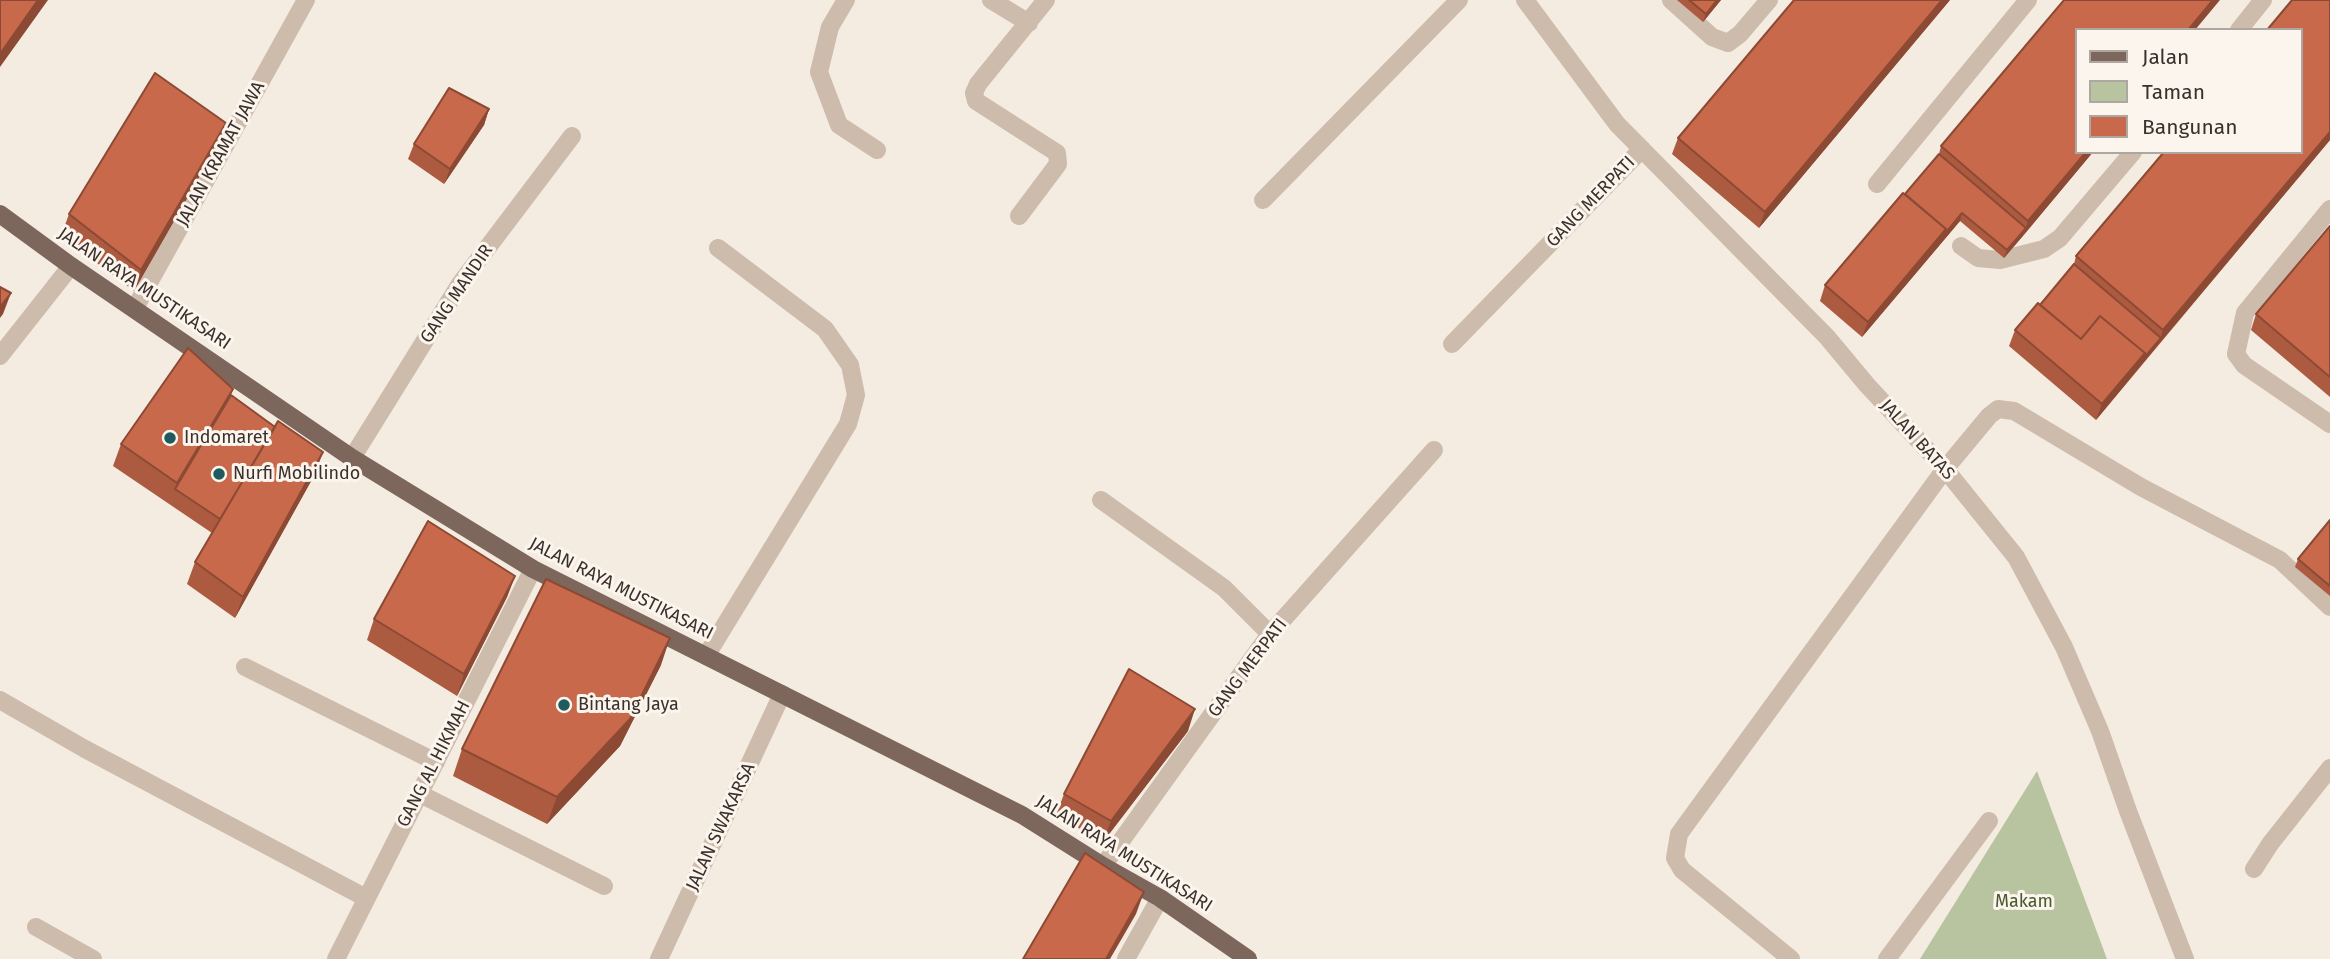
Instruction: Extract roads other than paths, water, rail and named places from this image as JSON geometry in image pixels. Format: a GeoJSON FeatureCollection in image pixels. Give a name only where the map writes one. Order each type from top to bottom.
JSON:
{"type":"FeatureCollection","features":[{"type":"Feature","properties":{"kind":"main road","name":"JALAN RAYA MUSTIKASARI"},"geometry":{"type":"LineString","coordinates":[[0,214],[71,266],[352,458],[533,569],[1022,815],[1160,898],[1248,959]]}},
{"type":"Feature","properties":{"kind":"street","name":"JALAN KRAMAT JAWA"},"geometry":{"type":"LineString","coordinates":[[135,308],[306,0]]}},
{"type":"Feature","properties":{"kind":"street"},"geometry":{"type":"LineString","coordinates":[[846,0],[830,27],[819,72],[839,125],[877,150]]}},
{"type":"Feature","properties":{"kind":"street"},"geometry":{"type":"LineString","coordinates":[[991,0],[1029,23]]}},
{"type":"Feature","properties":{"kind":"street"},"geometry":{"type":"LineString","coordinates":[[1019,216],[1058,164],[1057,153],[976,101],[974,93],[978,84],[1046,0]]}},
{"type":"Feature","properties":{"kind":"street"},"geometry":{"type":"LineString","coordinates":[[1263,200],[1459,0]]}},
{"type":"Feature","properties":{"kind":"street","name":"JALAN BATAS"},"geometry":{"type":"LineString","coordinates":[[1525,0],[1617,124],[1827,337],[1945,469],[2016,557],[2064,646],[2101,731],[2128,811],[2185,959]]}},
{"type":"Feature","properties":{"kind":"street"},"geometry":{"type":"LineString","coordinates":[[1671,0],[1712,37],[1728,43],[1741,34],[1769,0]]}},
{"type":"Feature","properties":{"kind":"street"},"geometry":{"type":"LineString","coordinates":[[1877,184],[2028,0]]}},
{"type":"Feature","properties":{"kind":"street"},"geometry":{"type":"LineString","coordinates":[[2241,28],[2263,0]]}},
{"type":"Feature","properties":{"kind":"street","name":"GANG MANDIR"},"geometry":{"type":"LineString","coordinates":[[352,458],[460,284],[572,136]]}},
{"type":"Feature","properties":{"kind":"street","name":"GANG MERPATI"},"geometry":{"type":"LineString","coordinates":[[1452,344],[1642,149]]}},
{"type":"Feature","properties":{"kind":"street"},"geometry":{"type":"LineString","coordinates":[[1961,246],[1978,258],[2000,260],[2044,249],[2060,238],[2131,154]]}},
{"type":"Feature","properties":{"kind":"street"},"geometry":{"type":"LineString","coordinates":[[2330,209],[2245,313],[2236,354],[2244,365],[2330,424]]}},
{"type":"Feature","properties":{"kind":"street"},"geometry":{"type":"LineString","coordinates":[[706,656],[848,424],[856,395],[850,365],[825,329],[718,248]]}},
{"type":"Feature","properties":{"kind":"street"},"geometry":{"type":"LineString","coordinates":[[0,356],[71,266]]}},
{"type":"Feature","properties":{"kind":"street"},"geometry":{"type":"LineString","coordinates":[[1791,959],[1682,870],[1675,858],[1679,834],[1945,469],[1989,416],[1998,409],[2014,411],[2141,487],[2280,559],[2330,607]]}},
{"type":"Feature","properties":{"kind":"street","name":"GANG MERPATI"},"geometry":{"type":"LineString","coordinates":[[1103,866],[1270,634],[1434,450]]}},
{"type":"Feature","properties":{"kind":"street"},"geometry":{"type":"LineString","coordinates":[[1101,500],[1224,588],[1270,634]]}},
{"type":"Feature","properties":{"kind":"street","name":"GANG AL HIKMAH"},"geometry":{"type":"LineString","coordinates":[[336,959],[533,569]]}},
{"type":"Feature","properties":{"kind":"street"},"geometry":{"type":"LineString","coordinates":[[245,667],[436,762]]}},
{"type":"Feature","properties":{"kind":"street","name":"JALAN SWAKARSA"},"geometry":{"type":"LineString","coordinates":[[659,959],[782,694]]}},
{"type":"Feature","properties":{"kind":"street"},"geometry":{"type":"LineString","coordinates":[[0,700],[85,749],[366,898]]}},
{"type":"Feature","properties":{"kind":"street"},"geometry":{"type":"LineString","coordinates":[[2254,869],[2270,844],[2330,768]]}},
{"type":"Feature","properties":{"kind":"street"},"geometry":{"type":"LineString","coordinates":[[420,794],[604,886]]}},
{"type":"Feature","properties":{"kind":"street"},"geometry":{"type":"LineString","coordinates":[[1886,959],[1989,821]]}},
{"type":"Feature","properties":{"kind":"street"},"geometry":{"type":"LineString","coordinates":[[1126,959],[1160,898]]}},
{"type":"Feature","properties":{"kind":"street"},"geometry":{"type":"LineString","coordinates":[[36,927],[93,959]]}},
{"type":"Feature","properties":{"kind":"place","name":"Indomaret"},"geometry":{"type":"Point","coordinates":[170,438]}},
{"type":"Feature","properties":{"kind":"place","name":"Nurfi Mobilindo"},"geometry":{"type":"Point","coordinates":[219,474]}},
{"type":"Feature","properties":{"kind":"place","name":"Bintang Jaya"},"geometry":{"type":"Point","coordinates":[564,705]}},
{"type":"Feature","properties":{"kind":"park label","name":"Makam"},"geometry":{"type":"Point","coordinates":[2024,902]}}]}
